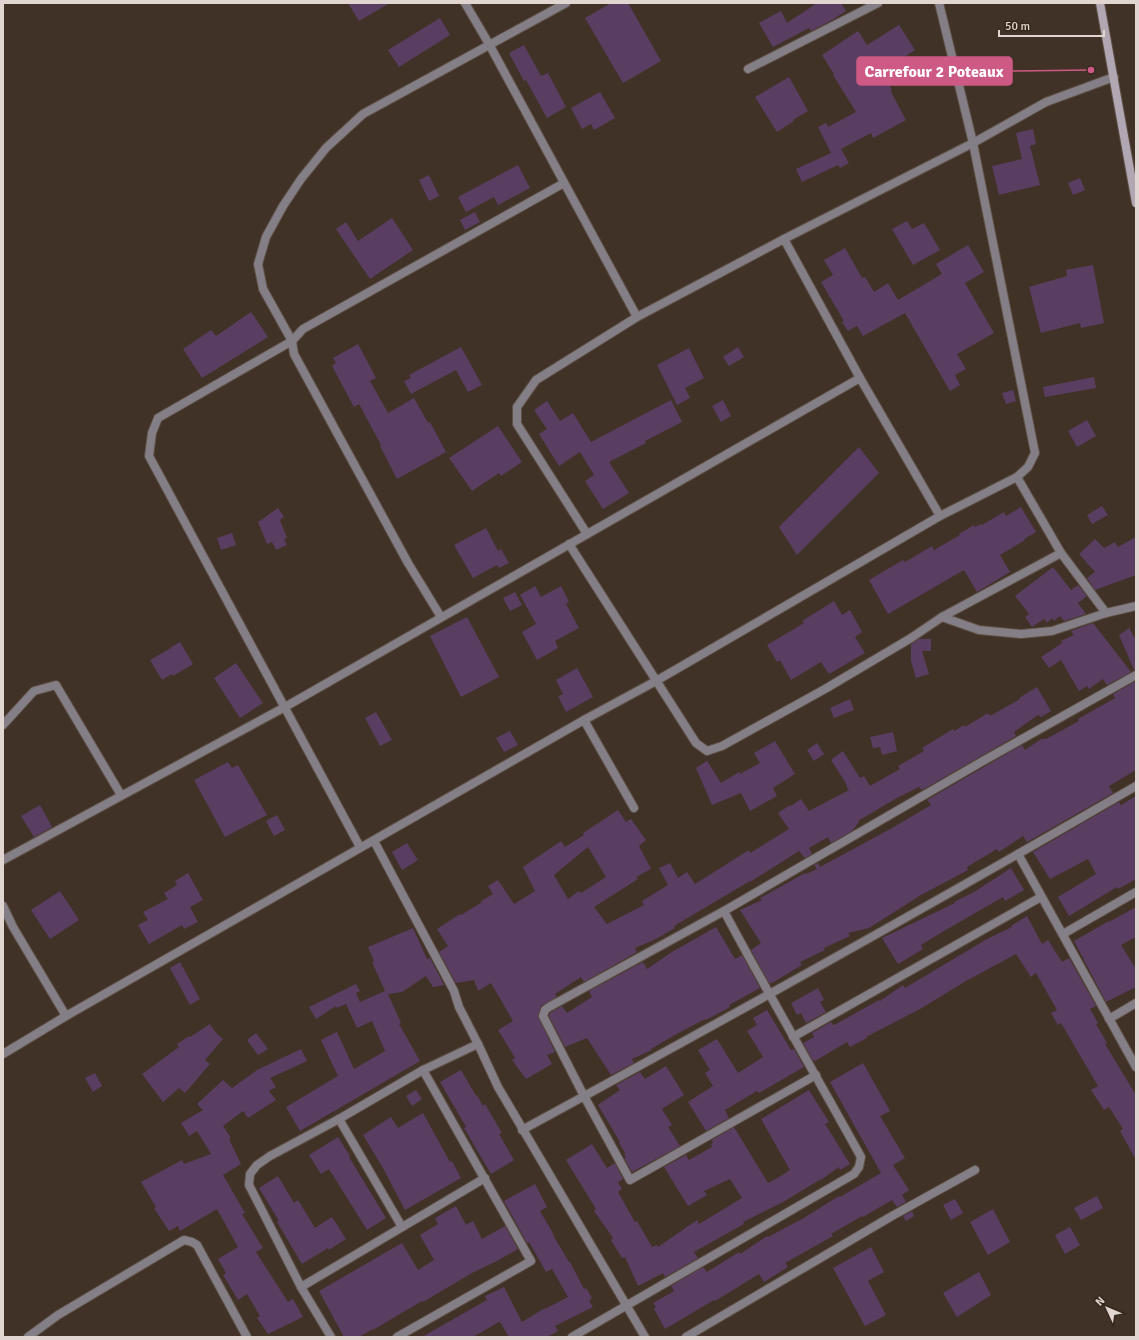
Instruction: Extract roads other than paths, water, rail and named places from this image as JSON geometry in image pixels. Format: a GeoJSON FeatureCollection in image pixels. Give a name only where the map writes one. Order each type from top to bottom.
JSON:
{"type":"FeatureCollection","features":[{"type":"Feature","properties":{"kind":"street"},"geometry":{"type":"LineString","coordinates":[[465,3],[489,44],[637,317]]}},
{"type":"Feature","properties":{"kind":"street"},"geometry":{"type":"LineString","coordinates":[[441,617],[408,563],[294,354],[292,340],[263,289],[258,264],[266,237],[283,206],[301,179],[326,148],[363,114],[566,3]]}},
{"type":"Feature","properties":{"kind":"street"},"geometry":{"type":"LineString","coordinates":[[748,69],[878,3]]}},
{"type":"Feature","properties":{"kind":"street"},"geometry":{"type":"LineString","coordinates":[[3,1054],[66,1016],[360,847],[374,841],[584,720],[656,681],[940,516],[1017,477],[1028,467],[1036,453],[973,143],[939,3]]}},
{"type":"Feature","properties":{"kind":"street"},"geometry":{"type":"LineString","coordinates":[[1100,3],[1136,204]]}},
{"type":"Feature","properties":{"kind":"street"},"geometry":{"type":"LineString","coordinates":[[587,534],[517,424],[517,407],[536,380],[637,317],[973,143],[1046,102],[1114,77]]}},
{"type":"Feature","properties":{"kind":"street"},"geometry":{"type":"LineString","coordinates":[[360,847],[149,456],[152,433],[158,418],[292,340],[303,329],[564,183]]}},
{"type":"Feature","properties":{"kind":"street"},"geometry":{"type":"LineString","coordinates":[[784,240],[860,378],[940,516]]}},
{"type":"Feature","properties":{"kind":"street"},"geometry":{"type":"LineString","coordinates":[[3,860],[285,707],[860,378]]}},
{"type":"Feature","properties":{"kind":"street"},"geometry":{"type":"LineString","coordinates":[[1017,477],[1061,553],[1106,613]]}},
{"type":"Feature","properties":{"kind":"street"},"geometry":{"type":"LineString","coordinates":[[569,544],[696,743],[707,751],[722,746],[825,690],[911,638],[942,617],[1061,553]]}},
{"type":"Feature","properties":{"kind":"street"},"geometry":{"type":"LineString","coordinates":[[942,617],[979,630],[1021,634],[1052,631],[1106,613],[1136,606]]}},
{"type":"Feature","properties":{"kind":"street"},"geometry":{"type":"LineString","coordinates":[[816,1076],[630,1180],[584,1096],[543,1016],[545,1010],[724,911],[983,761],[1136,675]]}},
{"type":"Feature","properties":{"kind":"street"},"geometry":{"type":"LineString","coordinates":[[3,725],[34,691],[56,685],[121,795]]}},
{"type":"Feature","properties":{"kind":"street"},"geometry":{"type":"LineString","coordinates":[[584,720],[634,808]]}},
{"type":"Feature","properties":{"kind":"street"},"geometry":{"type":"LineString","coordinates":[[522,1130],[769,994],[1136,786]]}},
{"type":"Feature","properties":{"kind":"street"},"geometry":{"type":"LineString","coordinates":[[374,841],[454,991],[459,1007],[498,1087],[645,1337]]}},
{"type":"Feature","properties":{"kind":"street"},"geometry":{"type":"LineString","coordinates":[[1018,854],[1136,1067]]}},
{"type":"Feature","properties":{"kind":"street"},"geometry":{"type":"LineString","coordinates":[[1063,934],[1136,892]]}},
{"type":"Feature","properties":{"kind":"street"},"geometry":{"type":"LineString","coordinates":[[793,1036],[1041,897]]}},
{"type":"Feature","properties":{"kind":"street"},"geometry":{"type":"LineString","coordinates":[[3,906],[13,927],[66,1016]]}},
{"type":"Feature","properties":{"kind":"street"},"geometry":{"type":"LineString","coordinates":[[572,1337],[854,1174],[859,1167],[861,1157],[724,911]]}},
{"type":"Feature","properties":{"kind":"street"},"geometry":{"type":"LineString","coordinates":[[1109,1019],[1136,1003]]}},
{"type":"Feature","properties":{"kind":"street"},"geometry":{"type":"LineString","coordinates":[[332,1337],[301,1287],[249,1185],[250,1174],[257,1165],[270,1156],[339,1119],[423,1070],[478,1044]]}},
{"type":"Feature","properties":{"kind":"street"},"geometry":{"type":"LineString","coordinates":[[397,1337],[531,1260],[423,1070]]}},
{"type":"Feature","properties":{"kind":"street"},"geometry":{"type":"LineString","coordinates":[[339,1119],[402,1227]]}},
{"type":"Feature","properties":{"kind":"street"},"geometry":{"type":"LineString","coordinates":[[686,1337],[892,1216],[975,1170]]}},
{"type":"Feature","properties":{"kind":"street"},"geometry":{"type":"LineString","coordinates":[[301,1287],[485,1178]]}},
{"type":"Feature","properties":{"kind":"street"},"geometry":{"type":"LineString","coordinates":[[28,1337],[58,1315],[184,1240],[192,1242],[197,1246],[247,1337]]}},
{"type":"Feature","properties":{"kind":"place","name":"Carrefour 2 Poteaux"},"geometry":{"type":"Point","coordinates":[1091,70]}}]}
